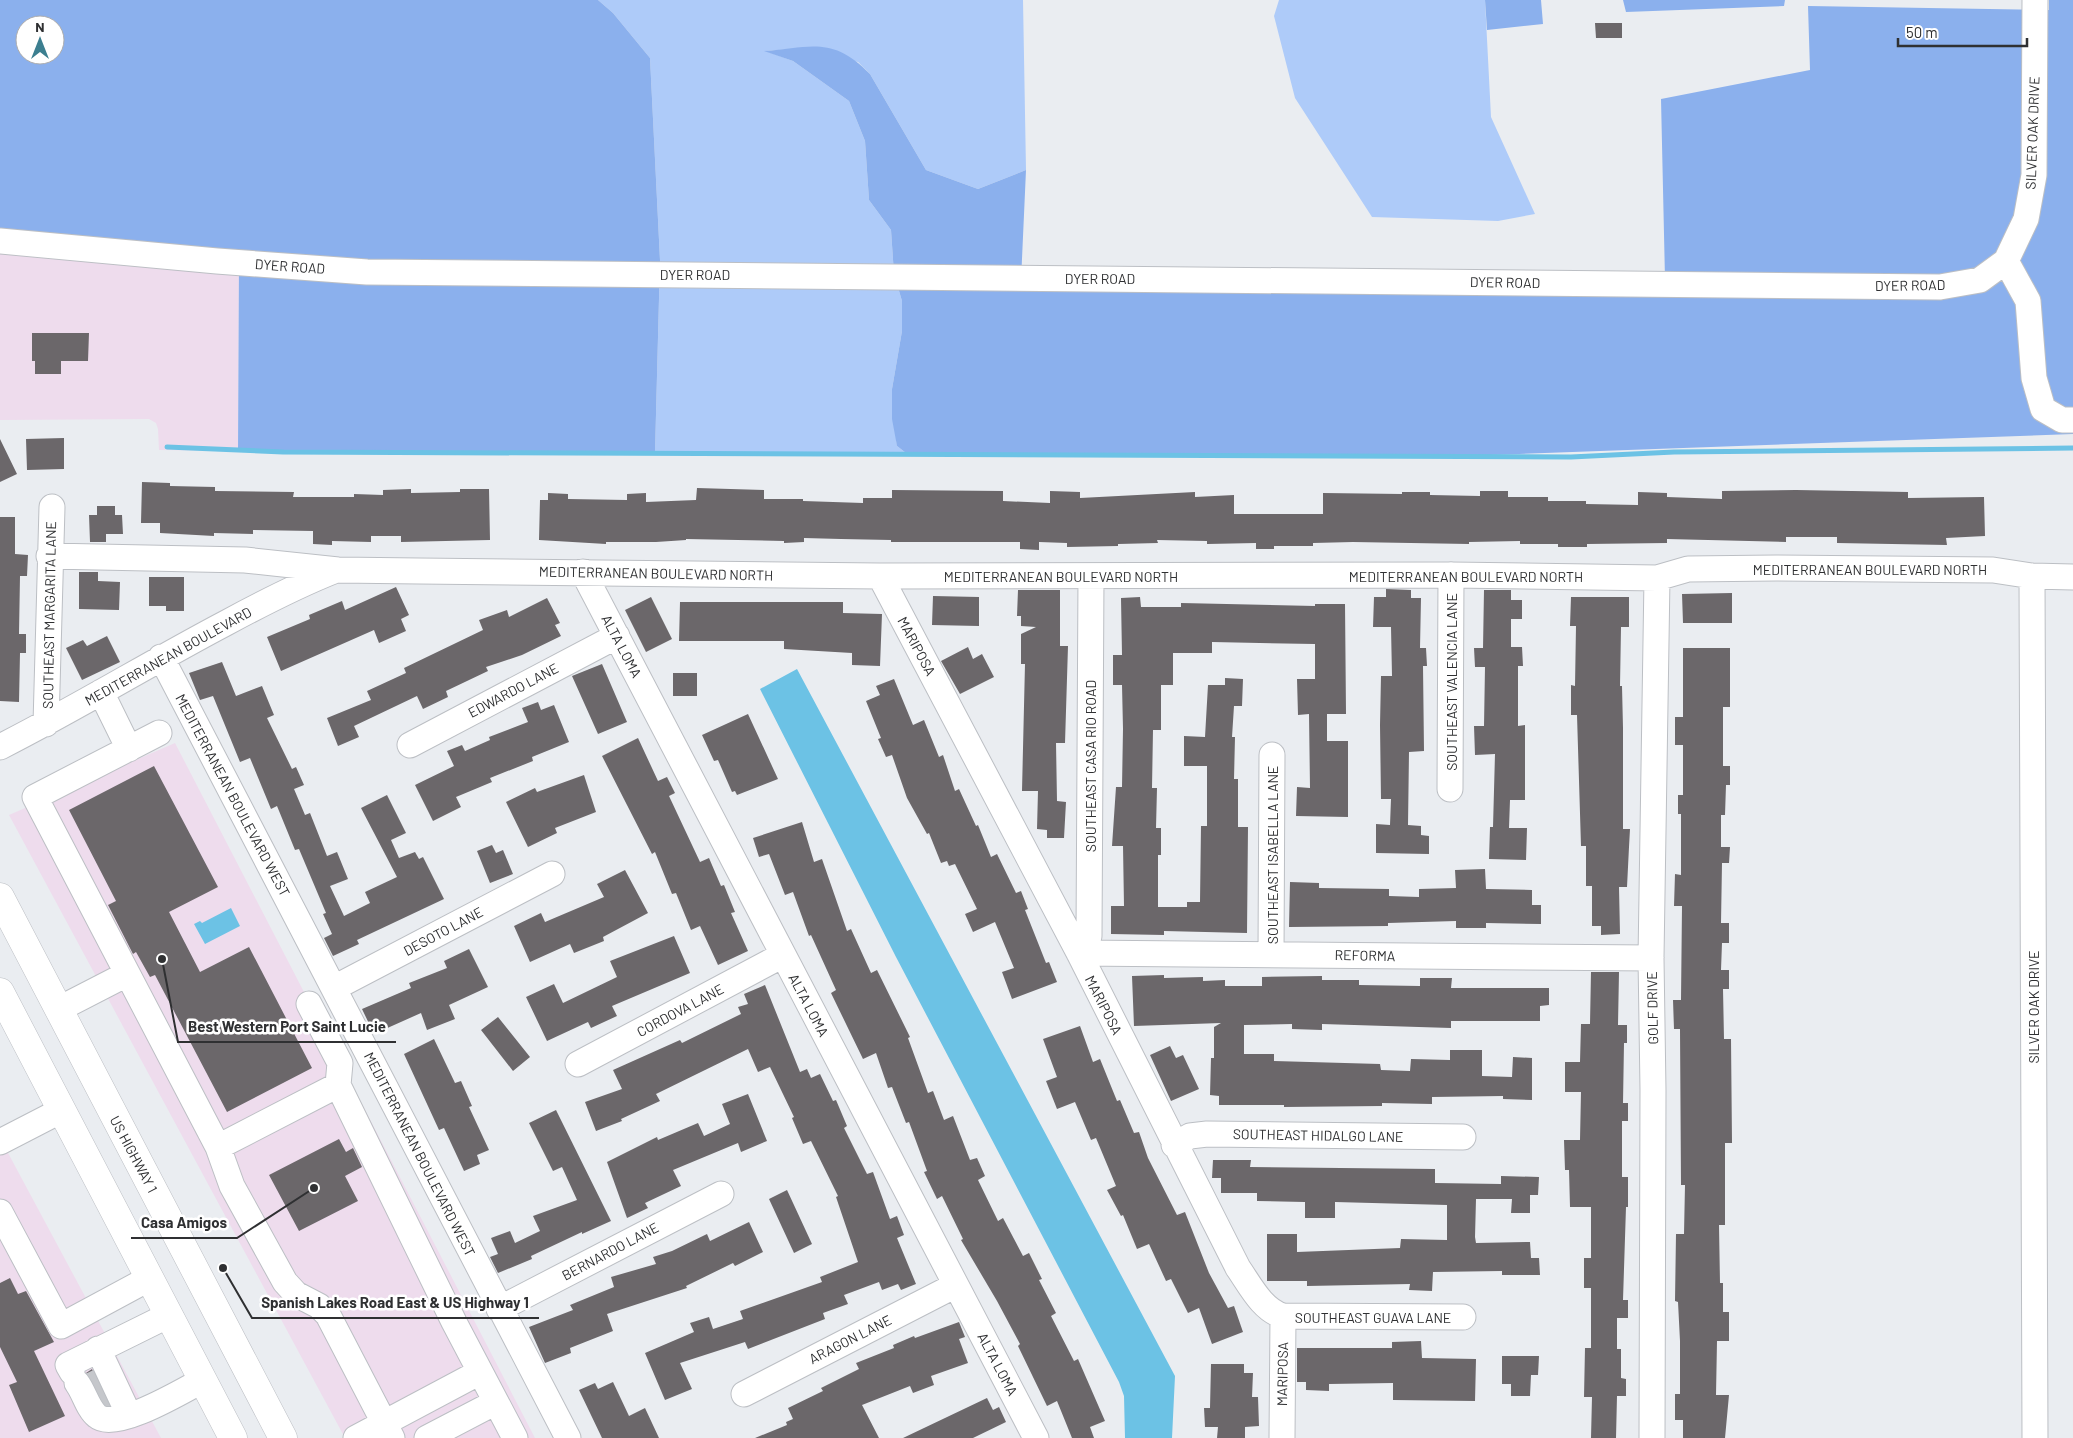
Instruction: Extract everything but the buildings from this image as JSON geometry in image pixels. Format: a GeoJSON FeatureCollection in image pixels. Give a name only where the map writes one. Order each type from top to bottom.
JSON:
{"type":"FeatureCollection","features":[{"type":"Feature","properties":{"kind":"main road","name":"US HIGHWAY 1"},"geometry":{"type":"LineString","coordinates":[[0,897],[283,1438]]}},
{"type":"Feature","properties":{"kind":"main road"},"geometry":{"type":"LineString","coordinates":[[0,992],[234,1436]]}},
{"type":"Feature","properties":{"kind":"street","name":"SILVER OAK DRIVE"},"geometry":{"type":"LineString","coordinates":[[2006,261],[2026,219],[2034,175],[2036,0]]}},
{"type":"Feature","properties":{"kind":"street","name":"DYER ROAD"},"geometry":{"type":"LineString","coordinates":[[0,241],[217,261],[368,272],[1940,287],[1980,280],[2006,261]]}},
{"type":"Feature","properties":{"kind":"street"},"geometry":{"type":"LineString","coordinates":[[2006,261],[2028,301],[2034,378],[2043,410],[2062,420],[2073,420]]}},
{"type":"Feature","properties":{"kind":"street","name":"SOUTHEAST MARGARITA LANE"},"geometry":{"type":"LineString","coordinates":[[46,724],[48,556],[52,507]]}},
{"type":"Feature","properties":{"kind":"street","name":"MEDITERRANEAN BOULEVARD NORTH"},"geometry":{"type":"LineString","coordinates":[[48,556],[245,560],[338,570],[880,576],[1451,575],[1657,578],[1688,569],[1776,568],[1993,570],[2032,576],[2073,577]]}},
{"type":"Feature","properties":{"kind":"street","name":"MEDITERRANEAN BOULEVARD"},"geometry":{"type":"LineString","coordinates":[[0,747],[46,724],[161,657],[299,584],[338,570]]}},
{"type":"Feature","properties":{"kind":"street","name":"ALTA LOMA"},"geometry":{"type":"LineString","coordinates":[[583,572],[1036,1438]]}},
{"type":"Feature","properties":{"kind":"street","name":"SOUTHEAST VALENCIA LANE"},"geometry":{"type":"LineString","coordinates":[[1450,789],[1451,575]]}},
{"type":"Feature","properties":{"kind":"street","name":"MARIPOSA"},"geometry":{"type":"LineString","coordinates":[[880,576],[1078,953],[1238,1268],[1266,1306],[1275,1314],[1283,1316],[1282,1438]]}},
{"type":"Feature","properties":{"kind":"street","name":"SOUTHEAST CASA RIO ROAD"},"geometry":{"type":"LineString","coordinates":[[1078,953],[1087,944],[1089,936],[1090,576]]}},
{"type":"Feature","properties":{"kind":"street","name":"SILVER OAK DRIVE"},"geometry":{"type":"LineString","coordinates":[[2032,576],[2035,1438]]}},
{"type":"Feature","properties":{"kind":"street","name":"GOLF DRIVE"},"geometry":{"type":"LineString","coordinates":[[1652,1438],[1653,1090],[1651,958],[1657,578]]}},
{"type":"Feature","properties":{"kind":"street","name":"EDWARDO LANE"},"geometry":{"type":"LineString","coordinates":[[410,744],[617,636]]}},
{"type":"Feature","properties":{"kind":"street","name":"MEDITERRANEAN BOULEVARD WEST"},"geometry":{"type":"LineString","coordinates":[[161,657],[499,1309],[568,1438]]}},
{"type":"Feature","properties":{"kind":"street"},"geometry":{"type":"LineString","coordinates":[[101,692],[129,748]]}},
{"type":"Feature","properties":{"kind":"street"},"geometry":{"type":"LineString","coordinates":[[159,733],[35,797],[218,1147],[232,1186],[285,1282],[296,1294],[319,1306],[328,1315],[388,1430]]}},
{"type":"Feature","properties":{"kind":"street","name":"SOUTHEAST ISABELLA LANE"},"geometry":{"type":"LineString","coordinates":[[1271,954],[1272,755]]}},
{"type":"Feature","properties":{"kind":"street","name":"DESOTO LANE"},"geometry":{"type":"LineString","coordinates":[[334,988],[552,874]]}},
{"type":"Feature","properties":{"kind":"street","name":"REFORMA"},"geometry":{"type":"LineString","coordinates":[[1078,953],[1651,958]]}},
{"type":"Feature","properties":{"kind":"street","name":"CORDOVA LANE"},"geometry":{"type":"LineString","coordinates":[[578,1064],[783,956]]}},
{"type":"Feature","properties":{"kind":"street"},"geometry":{"type":"LineString","coordinates":[[58,1010],[127,974]]}},
{"type":"Feature","properties":{"kind":"street"},"geometry":{"type":"LineString","coordinates":[[309,1004],[340,1063],[338,1084],[480,1372],[515,1438]]}},
{"type":"Feature","properties":{"kind":"street"},"geometry":{"type":"LineString","coordinates":[[218,1147],[338,1084]]}},
{"type":"Feature","properties":{"kind":"street"},"geometry":{"type":"LineString","coordinates":[[0,1142],[62,1110]]}},
{"type":"Feature","properties":{"kind":"street","name":"SOUTHEAST HIDALGO LANE"},"geometry":{"type":"LineString","coordinates":[[1174,1145],[1190,1136],[1207,1134],[1463,1137]]}},
{"type":"Feature","properties":{"kind":"street","name":"BERNARDO LANE"},"geometry":{"type":"LineString","coordinates":[[499,1309],[721,1194]]}},
{"type":"Feature","properties":{"kind":"street"},"geometry":{"type":"LineString","coordinates":[[0,1212],[61,1326],[150,1278]]}},
{"type":"Feature","properties":{"kind":"street","name":"ARAGON LANE"},"geometry":{"type":"LineString","coordinates":[[744,1394],[956,1285]]}},
{"type":"Feature","properties":{"kind":"street"},"geometry":{"type":"LineString","coordinates":[[96,1387],[68,1365],[169,1315]]}},
{"type":"Feature","properties":{"kind":"street","name":"SOUTHEAST GUAVA LANE"},"geometry":{"type":"LineString","coordinates":[[1283,1316],[1463,1317]]}},
{"type":"Feature","properties":{"kind":"street"},"geometry":{"type":"LineString","coordinates":[[98,1349],[97,1416],[108,1420],[144,1410],[203,1380]]}},
{"type":"Feature","properties":{"kind":"street"},"geometry":{"type":"LineString","coordinates":[[356,1438],[388,1430],[480,1372]]}},
{"type":"Feature","properties":{"kind":"street"},"geometry":{"type":"LineString","coordinates":[[427,1438],[496,1402]]}},
{"type":"Feature","properties":{"kind":"shaded area"},"geometry":{"type":"Polygon","coordinates":[[[0,0],[598,0],[613,13],[650,58],[660,260],[655,453],[238,451],[239,258],[0,240],[0,0]]]}},
{"type":"Feature","properties":{"kind":"shaded area"},"geometry":{"type":"Polygon","coordinates":[[[598,0],[1023,0],[1026,170],[978,189],[926,170],[870,74],[858,62],[791,49],[766,51],[793,61],[849,101],[865,141],[869,200],[891,230],[894,274],[902,301],[902,331],[892,389],[897,446],[906,453],[655,453],[660,260],[650,58],[613,13],[598,0]]]}},
{"type":"Feature","properties":{"kind":"shaded area"},"geometry":{"type":"Polygon","coordinates":[[[1279,0],[1485,0],[1491,117],[1535,214],[1498,221],[1372,217],[1295,98],[1274,16],[1279,0]]]}},
{"type":"Feature","properties":{"kind":"shaded area"},"geometry":{"type":"Polygon","coordinates":[[[1485,0],[1541,0],[1543,24],[1487,30],[1485,0]]]}},
{"type":"Feature","properties":{"kind":"shaded area"},"geometry":{"type":"Polygon","coordinates":[[[1623,0],[1785,0],[1784,6],[1626,12],[1623,0]]]}},
{"type":"Feature","properties":{"kind":"shaded area"},"geometry":{"type":"Polygon","coordinates":[[[2049,0],[2073,0],[2073,434],[1462,456],[906,453],[897,446],[892,419],[892,389],[902,331],[902,301],[894,274],[891,230],[869,200],[865,141],[849,101],[793,61],[764,51],[809,46],[821,47],[845,54],[857,62],[870,74],[926,170],[978,189],[1026,170],[1021,281],[1665,279],[1661,99],[1810,70],[1808,6],[2049,10],[2049,0]]]}},
{"type":"Feature","properties":{"kind":"shaded area"},"geometry":{"type":"Polygon","coordinates":[[[0,240],[239,258],[238,451],[159,450],[158,429],[156,423],[149,419],[0,420],[0,240]]]}},
{"type":"Feature","properties":{"kind":"shaded area"},"geometry":{"type":"Polygon","coordinates":[[[797,669],[1175,1376],[1172,1438],[1125,1438],[1124,1396],[1119,1382],[896,957],[760,689],[797,669]]]}},
{"type":"Feature","properties":{"kind":"shaded area"},"geometry":{"type":"Polygon","coordinates":[[[175,743],[535,1438],[345,1438],[9,815],[175,743]]]}},
{"type":"Feature","properties":{"kind":"shaded area"},"geometry":{"type":"Polygon","coordinates":[[[231,908],[240,926],[205,944],[194,924],[200,921],[202,923],[231,908]]]}},
{"type":"Feature","properties":{"kind":"shaded area"},"geometry":{"type":"Polygon","coordinates":[[[0,1138],[161,1438],[0,1438],[0,1138]]]}},
{"type":"Feature","properties":{"kind":"waterway"},"geometry":{"type":"LineString","coordinates":[[167,447],[283,452],[1571,457],[1674,452],[2073,448]]}},
{"type":"Feature","properties":{"kind":"tunnel"},"geometry":{"type":"LineString","coordinates":[[91,1385],[108,1377]]}},
{"type":"Feature","properties":{"kind":"tunnel"},"geometry":{"type":"LineString","coordinates":[[99,1402],[115,1393]]}},
{"type":"Feature","properties":{"kind":"place","name":"Best Western Port Saint Lucie"},"geometry":{"type":"Point","coordinates":[162,959]}},
{"type":"Feature","properties":{"kind":"place","name":"Casa Amigos"},"geometry":{"type":"Point","coordinates":[314,1188]}},
{"type":"Feature","properties":{"kind":"place","name":"Spanish Lakes Road East & US Highway 1"},"geometry":{"type":"Point","coordinates":[223,1268]}}]}
